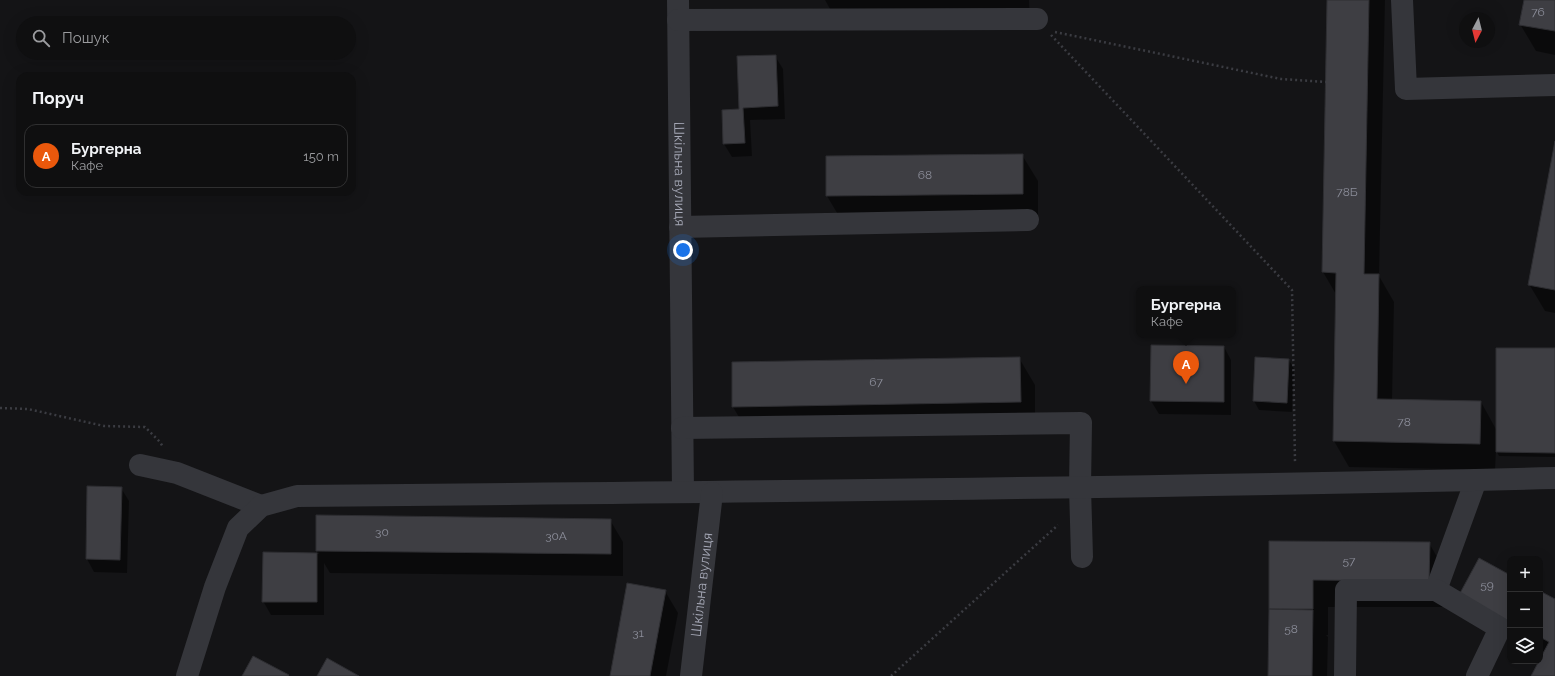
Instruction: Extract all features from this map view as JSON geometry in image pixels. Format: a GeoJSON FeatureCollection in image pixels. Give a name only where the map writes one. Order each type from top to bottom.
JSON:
{"type":"FeatureCollection","features":[{"type":"Feature","properties":{"kind":"street"},"geometry":{"type":"LineString","coordinates":[[1402,0],[1406,89],[1555,85]]}},
{"type":"Feature","properties":{"kind":"street"},"geometry":{"type":"LineString","coordinates":[[678,10],[1037,19]]}},
{"type":"Feature","properties":{"kind":"street","name":"Шкільна вулиця"},"geometry":{"type":"LineString","coordinates":[[678,10],[683,492]]}},
{"type":"Feature","properties":{"kind":"street"},"geometry":{"type":"LineString","coordinates":[[680,227],[1028,220]]}},
{"type":"Feature","properties":{"kind":"street"},"geometry":{"type":"LineString","coordinates":[[682,428],[1081,423],[1080,496],[1082,557]]}},
{"type":"Feature","properties":{"kind":"street"},"geometry":{"type":"LineString","coordinates":[[140,465],[177,473],[260,506]]}},
{"type":"Feature","properties":{"kind":"street"},"geometry":{"type":"LineString","coordinates":[[186,676],[215,587],[238,528],[260,506],[297,496],[683,492],[1080,496],[1295,484],[1555,478]]}},
{"type":"Feature","properties":{"kind":"street"},"geometry":{"type":"LineString","coordinates":[[1436,590],[1476,480]]}},
{"type":"Feature","properties":{"kind":"street","name":"Шкільна вулиця"},"geometry":{"type":"LineString","coordinates":[[691,676],[712,493]]}},
{"type":"Feature","properties":{"kind":"street"},"geometry":{"type":"LineString","coordinates":[[1345,676],[1346,590],[1436,590],[1500,628],[1477,676]]}},
{"type":"Feature","properties":{"kind":"path"},"geometry":{"type":"LineString","coordinates":[[1295,484],[1292,290],[1048,31],[1281,79],[1326,82]]}},
{"type":"Feature","properties":{"kind":"path"},"geometry":{"type":"LineString","coordinates":[[0,408],[28,409],[104,426],[145,427],[160,442],[177,473]]}},
{"type":"Feature","properties":{"kind":"path"},"geometry":{"type":"LineString","coordinates":[[891,676],[1080,496]]}},
{"type":"Feature","properties":{"kind":"building"},"geometry":{"type":"Polygon","coordinates":[[[1327,0],[1369,0],[1364,274],[1379,274],[1377,399],[1481,401],[1480,444],[1333,441],[1336,273],[1322,272],[1327,0]]]}},
{"type":"Feature","properties":{"kind":"building"},"geometry":{"type":"Polygon","coordinates":[[[1524,0],[1555,0],[1555,31],[1519,25],[1524,0]]]}},
{"type":"Feature","properties":{"kind":"building"},"geometry":{"type":"Polygon","coordinates":[[[776,55],[778,106],[743,108],[745,143],[723,144],[722,110],[739,109],[737,56],[776,55]]]}},
{"type":"Feature","properties":{"kind":"building"},"geometry":{"type":"Polygon","coordinates":[[[1555,141],[1555,290],[1528,285],[1555,141]]]}},
{"type":"Feature","properties":{"kind":"building"},"geometry":{"type":"Polygon","coordinates":[[[1023,154],[1023,194],[826,196],[826,156],[1023,154]]]}},
{"type":"Feature","properties":{"kind":"building"},"geometry":{"type":"Polygon","coordinates":[[[1151,345],[1224,346],[1224,402],[1150,401],[1151,345]]]}},
{"type":"Feature","properties":{"kind":"building"},"geometry":{"type":"Polygon","coordinates":[[[1496,348],[1555,348],[1555,453],[1496,452],[1496,348]]]}},
{"type":"Feature","properties":{"kind":"building"},"geometry":{"type":"Polygon","coordinates":[[[1020,357],[1021,402],[732,407],[732,362],[1020,357]]]}},
{"type":"Feature","properties":{"kind":"building"},"geometry":{"type":"Polygon","coordinates":[[[1255,357],[1289,359],[1287,403],[1253,401],[1255,357]]]}},
{"type":"Feature","properties":{"kind":"building"},"geometry":{"type":"Polygon","coordinates":[[[87,486],[122,487],[120,560],[86,559],[87,486]]]}},
{"type":"Feature","properties":{"kind":"building"},"geometry":{"type":"Polygon","coordinates":[[[316,515],[611,519],[611,554],[316,551],[316,515]]]}},
{"type":"Feature","properties":{"kind":"building"},"geometry":{"type":"Polygon","coordinates":[[[1269,541],[1430,542],[1429,581],[1313,580],[1313,609],[1269,609],[1269,541]]]}},
{"type":"Feature","properties":{"kind":"building"},"geometry":{"type":"Polygon","coordinates":[[[263,552],[317,553],[317,602],[262,602],[263,552]]]}},
{"type":"Feature","properties":{"kind":"building"},"geometry":{"type":"Polygon","coordinates":[[[1479,558],[1507,573],[1507,620],[1459,595],[1479,558]]]}},
{"type":"Feature","properties":{"kind":"building"},"geometry":{"type":"Polygon","coordinates":[[[627,583],[666,590],[650,676],[610,676],[627,583]]]}},
{"type":"Feature","properties":{"kind":"building"},"geometry":{"type":"Polygon","coordinates":[[[1543,593],[1555,599],[1555,676],[1531,676],[1537,664],[1543,664],[1543,653],[1549,642],[1543,639],[1543,593]]]}},
{"type":"Feature","properties":{"kind":"building"},"geometry":{"type":"Polygon","coordinates":[[[1269,609],[1313,610],[1312,676],[1268,676],[1269,609]]]}},
{"type":"Feature","properties":{"kind":"building"},"geometry":{"type":"Polygon","coordinates":[[[253,656],[289,675],[242,676],[253,656]]]}},
{"type":"Feature","properties":{"kind":"building"},"geometry":{"type":"Polygon","coordinates":[[[327,658],[359,676],[317,676],[327,658]]]}},
{"type":"Feature","properties":{"kind":"place","name":"Бургерна"},"geometry":{"type":"Point","coordinates":[1186,384]}}]}
